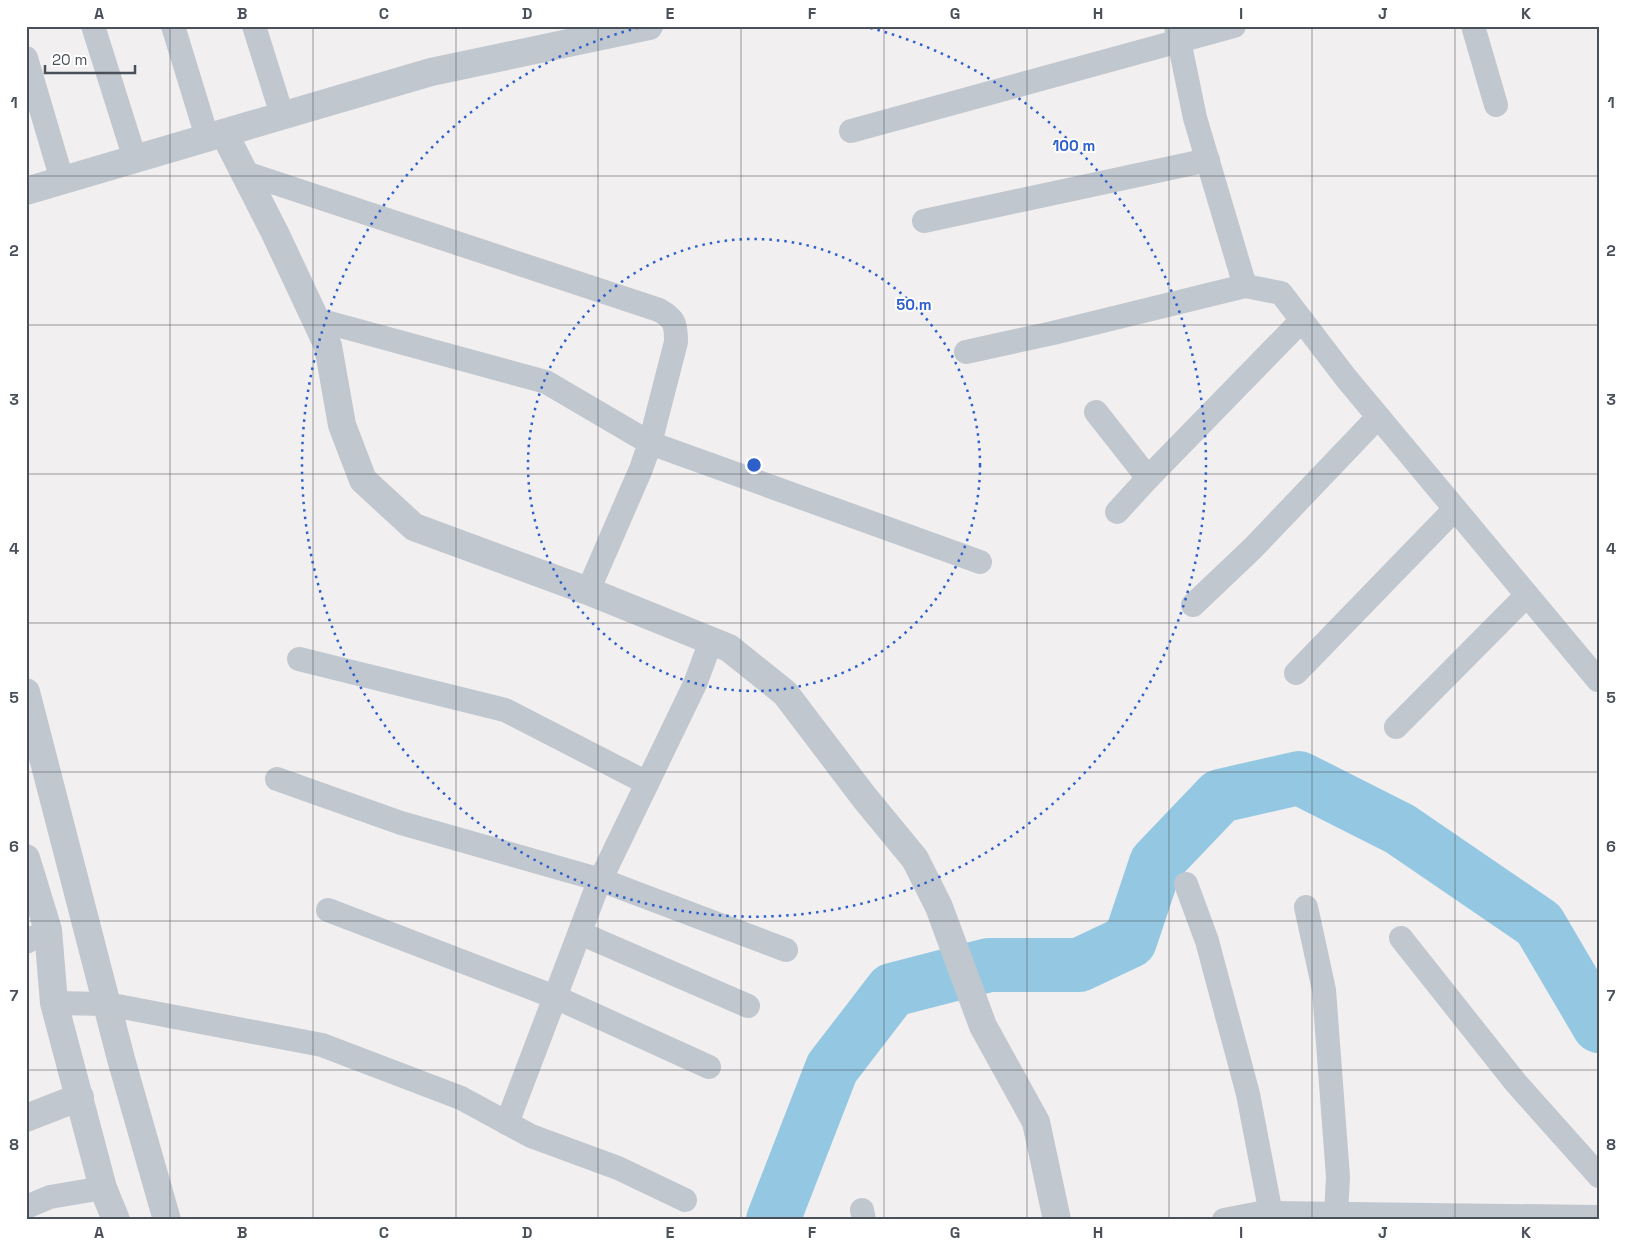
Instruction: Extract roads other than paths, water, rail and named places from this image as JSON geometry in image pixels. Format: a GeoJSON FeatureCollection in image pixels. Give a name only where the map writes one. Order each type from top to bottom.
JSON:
{"type":"FeatureCollection","features":[{"type":"Feature","properties":{"kind":"street"},"geometry":{"type":"LineString","coordinates":[[93,26],[135,159]]}},
{"type":"Feature","properties":{"kind":"street"},"geometry":{"type":"LineString","coordinates":[[173,26],[215,135],[245,173],[328,346],[342,425],[363,480],[414,526],[588,591],[729,648],[785,693],[864,797],[915,859],[939,907],[983,1026],[1036,1122],[1057,1220]]}},
{"type":"Feature","properties":{"kind":"street"},"geometry":{"type":"LineString","coordinates":[[254,26],[282,116]]}},
{"type":"Feature","properties":{"kind":"street"},"geometry":{"type":"LineString","coordinates":[[26,191],[431,72],[649,26]]}},
{"type":"Feature","properties":{"kind":"street"},"geometry":{"type":"LineString","coordinates":[[851,131],[1178,33],[1234,26]]}},
{"type":"Feature","properties":{"kind":"street"},"geometry":{"type":"LineString","coordinates":[[1473,26],[1496,105]]}},
{"type":"Feature","properties":{"kind":"street"},"geometry":{"type":"LineString","coordinates":[[1178,33],[1195,118],[1245,286]]}},
{"type":"Feature","properties":{"kind":"street"},"geometry":{"type":"LineString","coordinates":[[26,58],[62,180]]}},
{"type":"Feature","properties":{"kind":"street"},"geometry":{"type":"LineString","coordinates":[[924,221],[1208,160]]}},
{"type":"Feature","properties":{"kind":"street"},"geometry":{"type":"LineString","coordinates":[[245,173],[659,310],[671,317],[676,330],[676,342],[650,443],[641,469],[588,591]]}},
{"type":"Feature","properties":{"kind":"street"},"geometry":{"type":"LineString","coordinates":[[966,352],[1053,333],[1245,286],[1281,293],[1346,378],[1598,680]]}},
{"type":"Feature","properties":{"kind":"street"},"geometry":{"type":"LineString","coordinates":[[315,318],[546,382],[650,443],[980,562]]}},
{"type":"Feature","properties":{"kind":"street"},"geometry":{"type":"LineString","coordinates":[[1117,512],[1302,320]]}},
{"type":"Feature","properties":{"kind":"street"},"geometry":{"type":"LineString","coordinates":[[1096,412],[1148,478]]}},
{"type":"Feature","properties":{"kind":"street"},"geometry":{"type":"LineString","coordinates":[[1192,605],[1254,548],[1378,417]]}},
{"type":"Feature","properties":{"kind":"street"},"geometry":{"type":"LineString","coordinates":[[1296,673],[1455,509]]}},
{"type":"Feature","properties":{"kind":"street"},"geometry":{"type":"LineString","coordinates":[[1396,727],[1527,595]]}},
{"type":"Feature","properties":{"kind":"street"},"geometry":{"type":"LineString","coordinates":[[507,1123],[601,880],[695,684],[711,641]]}},
{"type":"Feature","properties":{"kind":"street"},"geometry":{"type":"LineString","coordinates":[[299,659],[505,710],[647,783]]}},
{"type":"Feature","properties":{"kind":"street"},"geometry":{"type":"LineString","coordinates":[[26,692],[121,1059],[167,1220]]}},
{"type":"Feature","properties":{"kind":"street"},"geometry":{"type":"LineString","coordinates":[[277,779],[401,823],[601,880],[786,950]]}},
{"type":"Feature","properties":{"kind":"street"},"geometry":{"type":"LineString","coordinates":[[26,858],[37,936],[103,1188],[116,1220]]}},
{"type":"Feature","properties":{"kind":"street"},"geometry":{"type":"LineString","coordinates":[[1186,884],[1207,941],[1248,1094],[1272,1214]]}},
{"type":"Feature","properties":{"kind":"street"},"geometry":{"type":"LineString","coordinates":[[1306,907],[1324,990],[1338,1177],[1336,1214]]}},
{"type":"Feature","properties":{"kind":"street"},"geometry":{"type":"LineString","coordinates":[[328,910],[555,997],[709,1067]]}},
{"type":"Feature","properties":{"kind":"street"},"geometry":{"type":"LineString","coordinates":[[580,933],[748,1006]]}},
{"type":"Feature","properties":{"kind":"street"},"geometry":{"type":"LineString","coordinates":[[1401,938],[1516,1083],[1599,1176]]}},
{"type":"Feature","properties":{"kind":"street"},"geometry":{"type":"LineString","coordinates":[[54,1003],[107,1004],[322,1045],[461,1098],[531,1136],[618,1168],[685,1200]]}},
{"type":"Feature","properties":{"kind":"street"},"geometry":{"type":"LineString","coordinates":[[26,1118],[80,1097]]}},
{"type":"Feature","properties":{"kind":"street"},"geometry":{"type":"LineString","coordinates":[[26,1206],[50,1198],[103,1188]]}},
{"type":"Feature","properties":{"kind":"street"},"geometry":{"type":"LineString","coordinates":[[1224,1220],[1260,1214],[1599,1218]]}},
{"type":"Feature","properties":{"kind":"waterway"},"geometry":{"type":"LineString","coordinates":[[773,1220],[832,1068],[892,990],[989,965],[1079,965],[1130,941],[1156,863],[1220,796],[1299,778],[1400,829],[1539,924],[1599,1026]]}}]}
